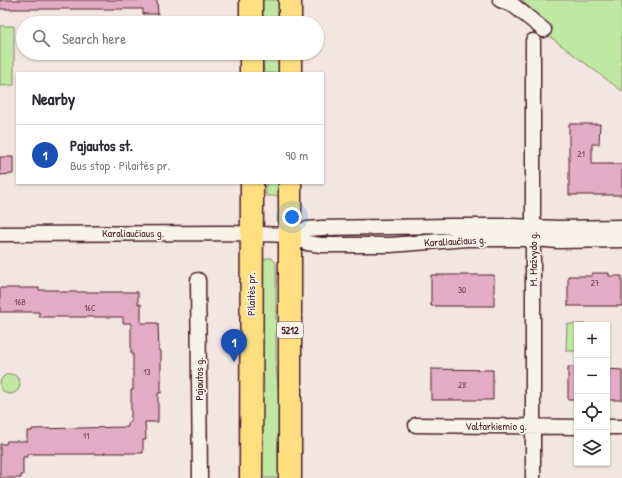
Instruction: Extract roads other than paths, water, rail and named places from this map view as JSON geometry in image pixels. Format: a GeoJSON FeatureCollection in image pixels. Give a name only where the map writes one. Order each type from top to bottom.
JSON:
{"type":"FeatureCollection","features":[{"type":"Feature","properties":{"kind":"main road"},"geometry":{"type":"LineString","coordinates":[[251,0],[251,16]]}},
{"type":"Feature","properties":{"kind":"main road"},"geometry":{"type":"LineString","coordinates":[[290,0],[290,16]]}},
{"type":"Feature","properties":{"kind":"main road"},"geometry":{"type":"LineString","coordinates":[[251,60],[251,72]]}},
{"type":"Feature","properties":{"kind":"main road"},"geometry":{"type":"LineString","coordinates":[[290,60],[290,72]]}},
{"type":"Feature","properties":{"kind":"main road","name":"Pilaitės pr."},"geometry":{"type":"LineString","coordinates":[[251,478],[252,184]]}},
{"type":"Feature","properties":{"kind":"main road","name":"5212"},"geometry":{"type":"LineString","coordinates":[[290,184],[290,478]]}},
{"type":"Feature","properties":{"kind":"street"},"geometry":{"type":"LineString","coordinates":[[500,0],[513,5],[544,30]]}},
{"type":"Feature","properties":{"kind":"street","name":"M. Mažvydo g."},"geometry":{"type":"LineString","coordinates":[[533,41],[533,478]]}},
{"type":"Feature","properties":{"kind":"street","name":"Karaliaučiaus g."},"geometry":{"type":"LineString","coordinates":[[0,234],[290,235],[307,229],[321,228],[450,226],[533,233],[558,241],[622,240]]}},
{"type":"Feature","properties":{"kind":"street","name":"Karaliaučiaus g."},"geometry":{"type":"LineString","coordinates":[[533,233],[558,228],[622,226]]}},
{"type":"Feature","properties":{"kind":"street","name":"Pajautos g."},"geometry":{"type":"LineString","coordinates":[[198,280],[200,478]]}},
{"type":"Feature","properties":{"kind":"street","name":"Valtarkiemio g."},"geometry":{"type":"LineString","coordinates":[[416,426],[574,427]]}},
{"type":"Feature","properties":{"kind":"street"},"geometry":{"type":"LineString","coordinates":[[610,427],[622,427]]}},
{"type":"Feature","properties":{"kind":"place","name":"Pajautos st."},"geometry":{"type":"Point","coordinates":[234,362]}}]}
